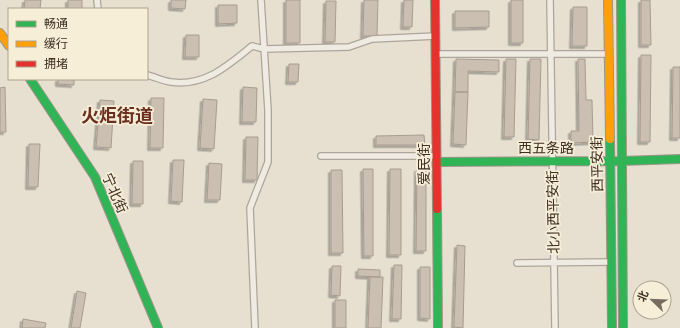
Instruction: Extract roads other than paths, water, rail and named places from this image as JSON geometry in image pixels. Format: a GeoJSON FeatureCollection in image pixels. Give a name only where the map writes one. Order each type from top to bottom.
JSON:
{"type":"FeatureCollection","features":[{"type":"Feature","properties":{"kind":"street"},"geometry":{"type":"LineString","coordinates":[[255,328],[250,208],[268,162],[268,110],[261,0]]}},
{"type":"Feature","properties":{"kind":"street","name":"爱民街"},"geometry":{"type":"LineString","coordinates":[[435,0],[438,328]]}},
{"type":"Feature","properties":{"kind":"street","name":"北小西平安街"},"geometry":{"type":"LineString","coordinates":[[550,0],[555,328]]}},
{"type":"Feature","properties":{"kind":"street","name":"西平安街"},"geometry":{"type":"LineString","coordinates":[[608,0],[612,328]]}},
{"type":"Feature","properties":{"kind":"street","name":"西平安街"},"geometry":{"type":"LineString","coordinates":[[621,0],[623,328]]}},
{"type":"Feature","properties":{"kind":"street"},"geometry":{"type":"LineString","coordinates":[[0,33],[8,45]]}},
{"type":"Feature","properties":{"kind":"street"},"geometry":{"type":"LineString","coordinates":[[148,75],[172,82],[198,81],[225,68],[252,46],[264,49],[349,47],[372,39],[436,36]]}},
{"type":"Feature","properties":{"kind":"street"},"geometry":{"type":"LineString","coordinates":[[436,54],[609,54]]}},
{"type":"Feature","properties":{"kind":"street","name":"宁北街"},"geometry":{"type":"LineString","coordinates":[[31,80],[95,177],[158,328]]}},
{"type":"Feature","properties":{"kind":"street"},"geometry":{"type":"LineString","coordinates":[[322,156],[437,159]]}},
{"type":"Feature","properties":{"kind":"street","name":"西五条路"},"geometry":{"type":"LineString","coordinates":[[437,159],[622,161],[680,159]]}},
{"type":"Feature","properties":{"kind":"street"},"geometry":{"type":"LineString","coordinates":[[517,263],[611,262]]}},
{"type":"Feature","properties":{"kind":"district","name":"火炬街道"},"geometry":{"type":"Point","coordinates":[117,116]}}]}
